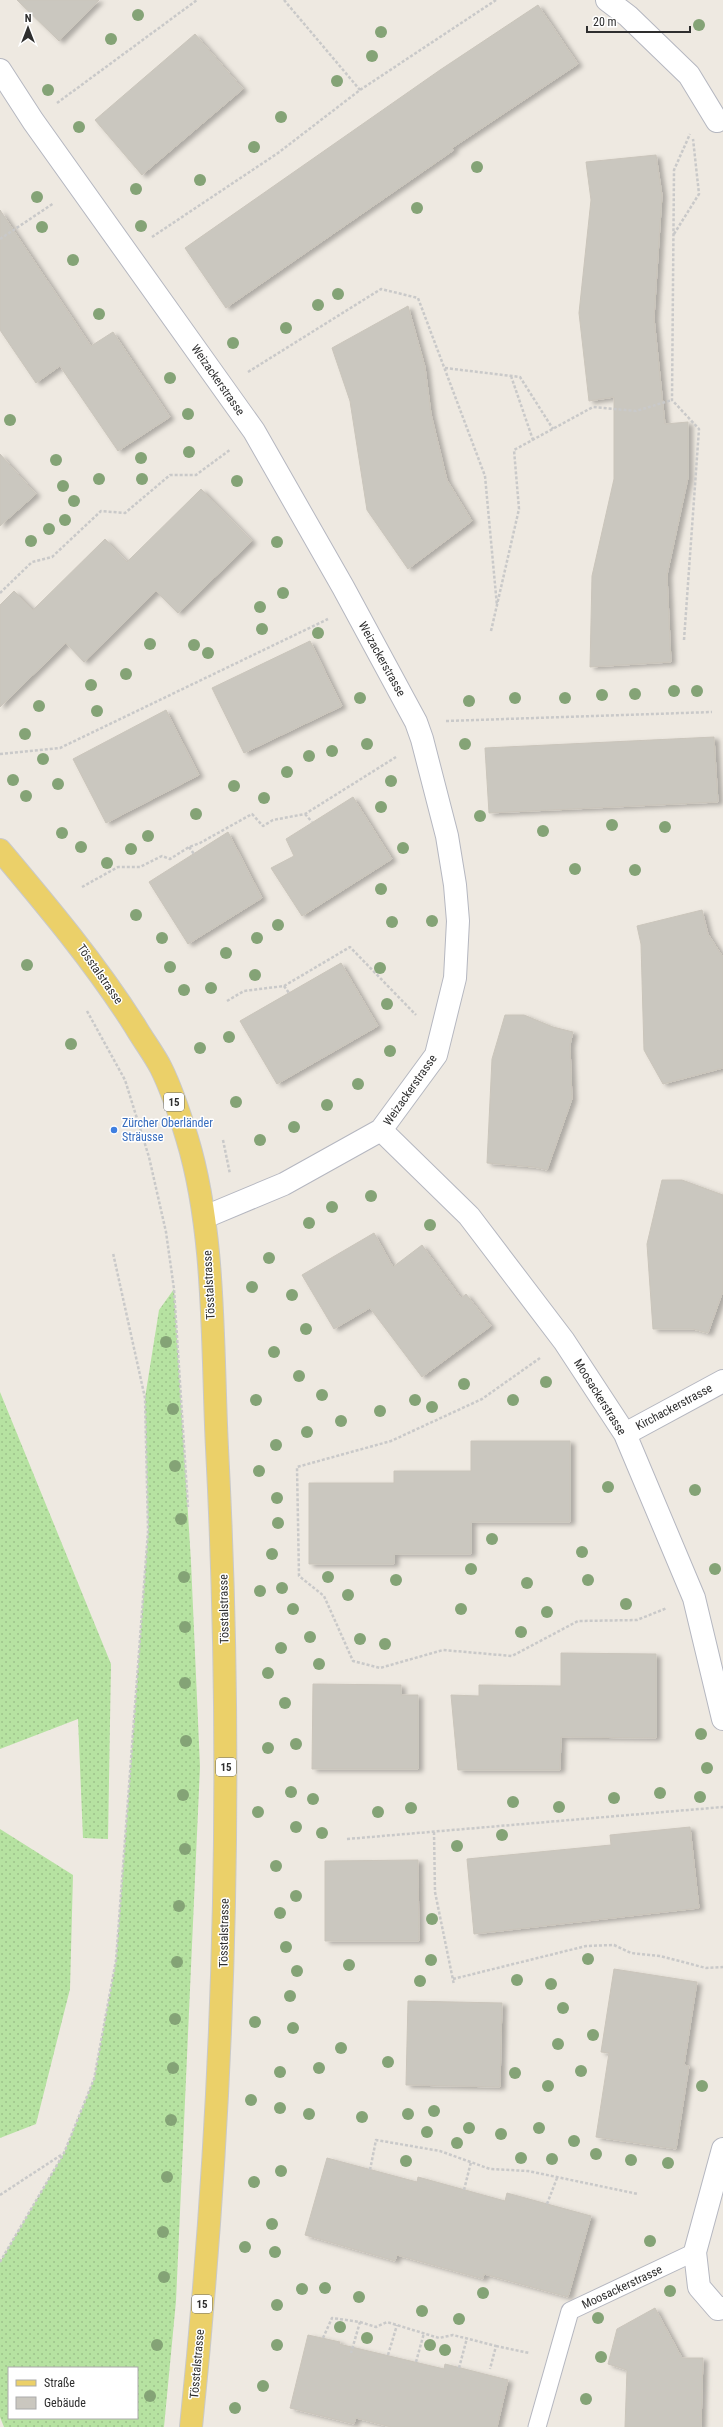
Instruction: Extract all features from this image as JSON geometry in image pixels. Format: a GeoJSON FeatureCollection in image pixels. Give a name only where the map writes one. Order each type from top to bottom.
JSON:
{"type":"FeatureCollection","features":[{"type":"Feature","properties":{"kind":"main road","name":"Tösstalstrasse"},"geometry":{"type":"LineString","coordinates":[[0,850],[70,933],[117,998],[161,1069],[187,1140],[205,1217],[224,1572],[226,1780],[222,2003],[214,2149],[191,2427]]}},
{"type":"Feature","properties":{"kind":"street"},"geometry":{"type":"LineString","coordinates":[[608,0],[628,16],[689,75],[717,121]]}},
{"type":"Feature","properties":{"kind":"street","name":"Weizackerstrasse"},"geometry":{"type":"LineString","coordinates":[[0,70],[33,121],[254,431],[353,606],[416,722],[422,738],[447,836],[455,885],[458,921],[455,978],[436,1055],[381,1130],[284,1184],[205,1217]]}},
{"type":"Feature","properties":{"kind":"street","name":"Moosackerstrasse"},"geometry":{"type":"LineString","coordinates":[[381,1130],[469,1216],[564,1341],[624,1434],[694,1598],[723,1719]]}},
{"type":"Feature","properties":{"kind":"street","name":"Kirchackerstrasse"},"geometry":{"type":"LineString","coordinates":[[624,1434],[723,1381]]}},
{"type":"Feature","properties":{"kind":"street"},"geometry":{"type":"LineString","coordinates":[[723,2149],[720,2174],[695,2252],[698,2287],[718,2310],[723,2308]]}},
{"type":"Feature","properties":{"kind":"lane","name":"Moosackerstrasse"},"geometry":{"type":"LineString","coordinates":[[537,2427],[555,2359],[570,2311],[695,2252]]}},
{"type":"Feature","properties":{"kind":"path"},"geometry":{"type":"LineString","coordinates":[[33,121],[197,0]]}},
{"type":"Feature","properties":{"kind":"path"},"geometry":{"type":"LineString","coordinates":[[284,0],[360,90]]}},
{"type":"Feature","properties":{"kind":"path"},"geometry":{"type":"LineString","coordinates":[[127,254],[278,153],[360,90],[496,0]]}},
{"type":"Feature","properties":{"kind":"path"},"geometry":{"type":"LineString","coordinates":[[673,236],[699,194],[692,128],[674,170],[673,236],[672,400],[698,429],[684,640]]}},
{"type":"Feature","properties":{"kind":"path"},"geometry":{"type":"LineString","coordinates":[[0,239],[80,186]]}},
{"type":"Feature","properties":{"kind":"path"},"geometry":{"type":"LineString","coordinates":[[224,387],[381,289],[418,298],[485,476],[497,606]]}},
{"type":"Feature","properties":{"kind":"path"},"geometry":{"type":"LineString","coordinates":[[445,368],[520,376],[554,429]]}},
{"type":"Feature","properties":{"kind":"path"},"geometry":{"type":"LineString","coordinates":[[511,376],[533,440]]}},
{"type":"Feature","properties":{"kind":"path"},"geometry":{"type":"LineString","coordinates":[[491,631],[519,509],[514,450],[593,407],[636,411],[672,400]]}},
{"type":"Feature","properties":{"kind":"path"},"geometry":{"type":"LineString","coordinates":[[0,593],[32,562],[52,557],[101,511],[125,513],[170,475],[196,475],[254,431]]}},
{"type":"Feature","properties":{"kind":"path"},"geometry":{"type":"LineString","coordinates":[[0,754],[60,748],[353,606]]}},
{"type":"Feature","properties":{"kind":"path"},"geometry":{"type":"LineString","coordinates":[[416,722],[712,712]]}},
{"type":"Feature","properties":{"kind":"path"},"geometry":{"type":"LineString","coordinates":[[82,887],[118,867],[140,867],[162,856],[170,859],[189,846],[200,843],[252,814],[263,826],[273,820],[305,814],[386,764]]}},
{"type":"Feature","properties":{"kind":"path"},"geometry":{"type":"LineString","coordinates":[[305,814],[312,822]]}},
{"type":"Feature","properties":{"kind":"path"},"geometry":{"type":"LineString","coordinates":[[189,846],[194,854]]}},
{"type":"Feature","properties":{"kind":"path"},"geometry":{"type":"LineString","coordinates":[[227,1000],[244,991],[284,986],[350,946],[397,995]]}},
{"type":"Feature","properties":{"kind":"path"},"geometry":{"type":"LineString","coordinates":[[284,986],[289,993]]}},
{"type":"Feature","properties":{"kind":"path"},"geometry":{"type":"LineString","coordinates":[[84,1005],[125,1080],[149,1157],[166,1232],[174,1289],[188,1514]]}},
{"type":"Feature","properties":{"kind":"path"},"geometry":{"type":"LineString","coordinates":[[0,2262],[64,2153],[94,2079],[116,1960],[148,1532],[145,1398],[113,1253]]}},
{"type":"Feature","properties":{"kind":"path"},"geometry":{"type":"LineString","coordinates":[[564,1341],[482,1399],[391,1441],[297,1466],[299,1576],[324,1596],[353,1661],[380,1668],[443,1650],[512,1656],[578,1621],[637,1620],[694,1598]]}},
{"type":"Feature","properties":{"kind":"path"},"geometry":{"type":"LineString","coordinates":[[347,1840],[723,1807]]}},
{"type":"Feature","properties":{"kind":"path"},"geometry":{"type":"LineString","coordinates":[[434,1832],[435,1892],[454,1985]]}},
{"type":"Feature","properties":{"kind":"path"},"geometry":{"type":"LineString","coordinates":[[453,1978],[586,1946],[614,1945],[631,1953],[660,1956],[706,1968],[723,1967]]}},
{"type":"Feature","properties":{"kind":"path"},"geometry":{"type":"LineString","coordinates":[[370,2170],[376,2140],[440,2152],[490,2169],[528,2171],[638,2194]]}},
{"type":"Feature","properties":{"kind":"path"},"geometry":{"type":"LineString","coordinates":[[0,2195],[64,2153]]}},
{"type":"Feature","properties":{"kind":"path"},"geometry":{"type":"LineString","coordinates":[[464,2190],[471,2162]]}},
{"type":"Feature","properties":{"kind":"path"},"geometry":{"type":"LineString","coordinates":[[547,2204],[557,2178]]}},
{"type":"Feature","properties":{"kind":"path"},"geometry":{"type":"LineString","coordinates":[[323,2338],[332,2318],[360,2322],[376,2327],[387,2322],[439,2338],[453,2335],[555,2359]]}},
{"type":"Feature","properties":{"kind":"path"},"geometry":{"type":"LineString","coordinates":[[351,2353],[360,2322]]}},
{"type":"Feature","properties":{"kind":"path"},"geometry":{"type":"LineString","coordinates":[[388,2355],[397,2325]]}},
{"type":"Feature","properties":{"kind":"path"},"geometry":{"type":"LineString","coordinates":[[416,2362],[424,2333]]}},
{"type":"Feature","properties":{"kind":"path"},"geometry":{"type":"LineString","coordinates":[[459,2368],[467,2338]]}},
{"type":"Feature","properties":{"kind":"path"},"geometry":{"type":"LineString","coordinates":[[490,2369],[496,2346]]}},
{"type":"Feature","properties":{"kind":"green space"},"geometry":{"type":"Polygon","coordinates":[[[174,1289],[191,1562],[200,1767],[176,2301],[164,2427],[4,2427],[0,2417],[0,2262],[64,2153],[94,2079],[116,1960],[148,1531],[145,1398],[159,1310],[174,1289]]]}},
{"type":"Feature","properties":{"kind":"green space"},"geometry":{"type":"Polygon","coordinates":[[[0,1392],[111,1664],[108,1839],[83,1838],[78,1719],[0,1749],[0,1392]]]}},
{"type":"Feature","properties":{"kind":"green space"},"geometry":{"type":"Polygon","coordinates":[[[0,1829],[73,1875],[70,1989],[36,2124],[0,2138],[0,1829]]]}},
{"type":"Feature","properties":{"kind":"building"},"geometry":{"type":"Polygon","coordinates":[[[17,0],[99,0],[59,41],[17,0]]]}},
{"type":"Feature","properties":{"kind":"building"},"geometry":{"type":"Polygon","coordinates":[[[538,5],[578,64],[452,148],[454,150],[226,308],[185,248],[440,70],[538,5]]]}},
{"type":"Feature","properties":{"kind":"building"},"geometry":{"type":"Polygon","coordinates":[[[195,34],[243,89],[142,175],[95,120],[195,34]]]}},
{"type":"Feature","properties":{"kind":"building"},"geometry":{"type":"Polygon","coordinates":[[[656,155],[662,195],[654,318],[665,424],[688,422],[688,478],[667,575],[671,662],[590,667],[592,576],[614,479],[614,397],[589,401],[579,313],[591,200],[586,162],[656,155]]]}},
{"type":"Feature","properties":{"kind":"building"},"geometry":{"type":"Polygon","coordinates":[[[0,210],[91,346],[113,332],[170,417],[118,451],[60,366],[36,383],[0,330],[0,210]]]}},
{"type":"Feature","properties":{"kind":"building"},"geometry":{"type":"Polygon","coordinates":[[[408,306],[425,367],[431,414],[447,480],[472,521],[408,569],[367,510],[350,401],[332,348],[408,306]]]}},
{"type":"Feature","properties":{"kind":"building"},"geometry":{"type":"Polygon","coordinates":[[[0,454],[36,494],[0,526],[0,454]]]}},
{"type":"Feature","properties":{"kind":"building"},"geometry":{"type":"Polygon","coordinates":[[[201,489],[252,541],[178,613],[156,591],[84,662],[66,643],[0,707],[0,605],[14,591],[33,610],[105,539],[127,562],[201,489]]]}},
{"type":"Feature","properties":{"kind":"building"},"geometry":{"type":"Polygon","coordinates":[[[310,641],[342,706],[244,753],[212,688],[310,641]]]}},
{"type":"Feature","properties":{"kind":"building"},"geometry":{"type":"Polygon","coordinates":[[[166,710],[199,775],[106,823],[73,759],[166,710]]]}},
{"type":"Feature","properties":{"kind":"building"},"geometry":{"type":"Polygon","coordinates":[[[714,737],[718,802],[489,813],[485,748],[714,737]]]}},
{"type":"Feature","properties":{"kind":"building"},"geometry":{"type":"Polygon","coordinates":[[[353,797],[392,859],[302,916],[271,868],[294,856],[286,839],[353,797]]]}},
{"type":"Feature","properties":{"kind":"building"},"geometry":{"type":"Polygon","coordinates":[[[228,832],[262,898],[188,944],[149,882],[228,832]]]}},
{"type":"Feature","properties":{"kind":"building"},"geometry":{"type":"Polygon","coordinates":[[[702,910],[708,934],[723,957],[723,1068],[663,1084],[644,1050],[641,944],[637,926],[702,910]]]}},
{"type":"Feature","properties":{"kind":"building"},"geometry":{"type":"Polygon","coordinates":[[[341,963],[378,1026],[277,1084],[240,1021],[341,963]]]}},
{"type":"Feature","properties":{"kind":"building"},"geometry":{"type":"Polygon","coordinates":[[[505,1015],[524,1015],[553,1027],[573,1032],[570,1045],[572,1099],[547,1170],[534,1167],[487,1163],[492,1059],[505,1015]]]}},
{"type":"Feature","properties":{"kind":"building"},"geometry":{"type":"Polygon","coordinates":[[[662,1180],[682,1180],[723,1195],[723,1291],[708,1333],[693,1329],[653,1329],[647,1244],[662,1180]]]}},
{"type":"Feature","properties":{"kind":"building"},"geometry":{"type":"Polygon","coordinates":[[[374,1233],[393,1267],[422,1245],[461,1298],[466,1294],[491,1326],[422,1377],[370,1308],[334,1329],[302,1275],[374,1233]]]}},
{"type":"Feature","properties":{"kind":"building"},"geometry":{"type":"Polygon","coordinates":[[[471,1441],[570,1441],[570,1522],[471,1522],[471,1554],[394,1554],[394,1564],[309,1564],[309,1483],[394,1483],[394,1471],[471,1471],[471,1441]]]}},
{"type":"Feature","properties":{"kind":"building"},"geometry":{"type":"Polygon","coordinates":[[[561,1653],[656,1654],[656,1738],[561,1737],[560,1770],[458,1770],[451,1695],[479,1696],[479,1685],[561,1686],[561,1653]]]}},
{"type":"Feature","properties":{"kind":"building"},"geometry":{"type":"Polygon","coordinates":[[[313,1684],[401,1685],[401,1695],[418,1695],[418,1769],[312,1769],[313,1684]]]}},
{"type":"Feature","properties":{"kind":"building"},"geometry":{"type":"Polygon","coordinates":[[[690,1827],[699,1908],[474,1934],[467,1859],[611,1845],[610,1835],[690,1827]]]}},
{"type":"Feature","properties":{"kind":"building"},"geometry":{"type":"Polygon","coordinates":[[[418,1860],[419,1941],[325,1941],[325,1861],[418,1860]]]}},
{"type":"Feature","properties":{"kind":"building"},"geometry":{"type":"Polygon","coordinates":[[[614,1969],[697,1982],[684,2065],[689,2066],[676,2149],[596,2137],[609,2053],[601,2052],[614,1969]]]}},
{"type":"Feature","properties":{"kind":"building"},"geometry":{"type":"Polygon","coordinates":[[[408,2001],[502,2003],[500,2087],[406,2085],[408,2001]]]}},
{"type":"Feature","properties":{"kind":"building"},"geometry":{"type":"Polygon","coordinates":[[[327,2158],[417,2182],[418,2177],[505,2201],[507,2193],[591,2216],[568,2297],[484,2274],[483,2279],[397,2255],[395,2261],[305,2235],[327,2158]]]}},
{"type":"Feature","properties":{"kind":"building"},"geometry":{"type":"Polygon","coordinates":[[[655,2308],[682,2358],[703,2358],[701,2427],[625,2427],[627,2370],[608,2364],[617,2329],[655,2308]]]}},
{"type":"Feature","properties":{"kind":"building"},"geometry":{"type":"Polygon","coordinates":[[[308,2335],[340,2342],[339,2344],[444,2369],[445,2364],[508,2380],[497,2427],[391,2427],[356,2418],[354,2424],[290,2408],[308,2335]]]}},
{"type":"Feature","properties":{"kind":"place","name":"Zürcher Oberländer Sträusse"},"geometry":{"type":"Point","coordinates":[114,1130]}}]}
